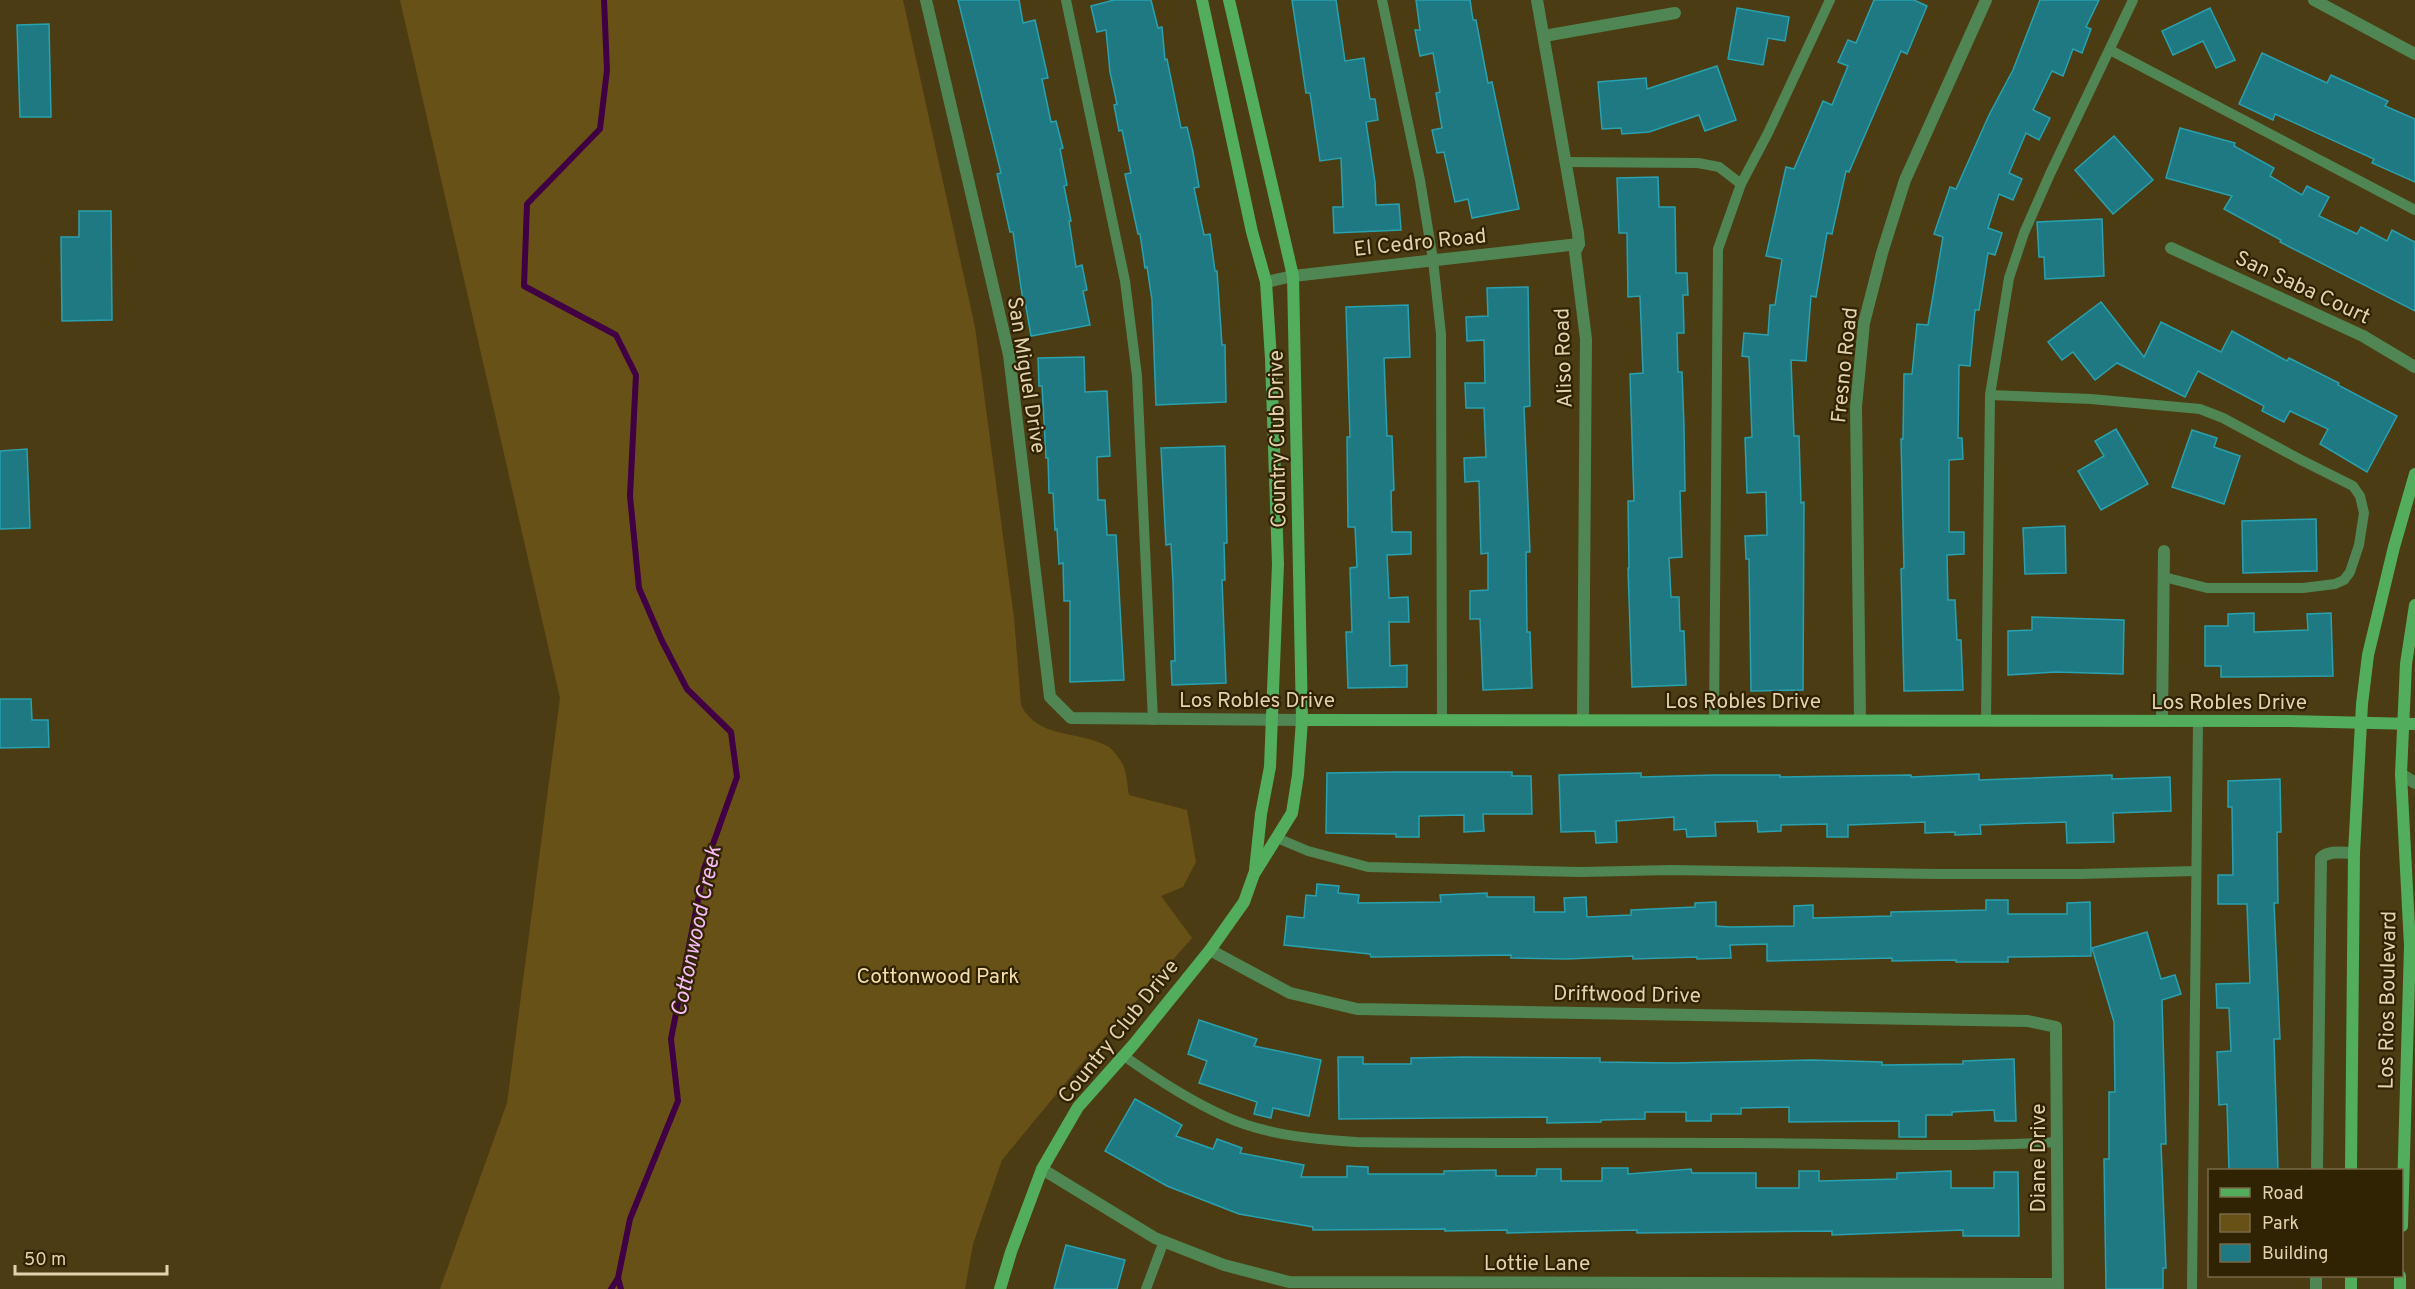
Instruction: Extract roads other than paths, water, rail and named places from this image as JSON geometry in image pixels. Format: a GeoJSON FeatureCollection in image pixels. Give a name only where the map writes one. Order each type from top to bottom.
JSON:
{"type":"FeatureCollection","features":[{"type":"Feature","properties":{"kind":"street","name":"San Miguel Drive"},"geometry":{"type":"LineString","coordinates":[[926,0],[1009,356],[1050,697],[1071,718]]}},
{"type":"Feature","properties":{"kind":"street","name":"Country Club Drive"},"geometry":{"type":"LineString","coordinates":[[1202,0],[1252,232],[1266,282],[1278,564],[1270,767],[1261,814],[1254,874]]}},
{"type":"Feature","properties":{"kind":"street","name":"Country Club Drive"},"geometry":{"type":"LineString","coordinates":[[1000,1289],[1011,1252],[1042,1170],[1078,1107],[1124,1056],[1210,950],[1244,902],[1254,874],[1292,813],[1299,775],[1302,720],[1293,276],[1229,0]]}},
{"type":"Feature","properties":{"kind":"street","name":"Aliso Road"},"geometry":{"type":"LineString","coordinates":[[1537,0],[1579,244],[1575,252],[1586,339],[1583,720]]}},
{"type":"Feature","properties":{"kind":"street","name":"Fresno Road"},"geometry":{"type":"LineString","coordinates":[[1860,720],[1856,406],[1864,323],[1882,253],[1905,180],[1986,0]]}},
{"type":"Feature","properties":{"kind":"street"},"geometry":{"type":"LineString","coordinates":[[2314,0],[2415,54]]}},
{"type":"Feature","properties":{"kind":"street"},"geometry":{"type":"LineString","coordinates":[[1544,36],[1675,13]]}},
{"type":"Feature","properties":{"kind":"street","name":"El Cedro Road"},"geometry":{"type":"LineString","coordinates":[[1266,282],[1293,276],[1579,244]]}},
{"type":"Feature","properties":{"kind":"street","name":"San Saba Court"},"geometry":{"type":"LineString","coordinates":[[2171,248],[2363,336],[2415,367]]}},
{"type":"Feature","properties":{"kind":"street","name":"Los Rios Boulevard"},"geometry":{"type":"LineString","coordinates":[[2351,1169],[2354,853],[2361,723],[2368,655],[2394,547],[2415,474]]}},
{"type":"Feature","properties":{"kind":"street"},"geometry":{"type":"LineString","coordinates":[[2162,721],[2164,551]]}},
{"type":"Feature","properties":{"kind":"street","name":"Los Rios Boulevard"},"geometry":{"type":"LineString","coordinates":[[2403,1191],[2410,946],[2401,774],[2409,724],[2410,665],[2415,605]]}},
{"type":"Feature","properties":{"kind":"street","name":"Los Robles Drive"},"geometry":{"type":"LineString","coordinates":[[1071,718],[2198,721],[2409,724]]}},
{"type":"Feature","properties":{"kind":"street"},"geometry":{"type":"LineString","coordinates":[[2401,774],[2415,783]]}},
{"type":"Feature","properties":{"kind":"street"},"geometry":{"type":"LineString","coordinates":[[2317,1169],[2321,858],[2324,854],[2354,853]]}},
{"type":"Feature","properties":{"kind":"street","name":"Driftwood Drive"},"geometry":{"type":"LineString","coordinates":[[1210,950],[1290,993],[1357,1009],[2028,1021],[2056,1027]]}},
{"type":"Feature","properties":{"kind":"street","name":"Diane Drive"},"geometry":{"type":"LineString","coordinates":[[2056,1027],[2058,1287]]}},
{"type":"Feature","properties":{"kind":"street","name":"Lottie Lane"},"geometry":{"type":"LineString","coordinates":[[1042,1170],[1164,1241],[1224,1265],[1289,1286],[2058,1287]]}},
{"type":"Feature","properties":{"kind":"lane"},"geometry":{"type":"LineString","coordinates":[[1066,0],[1125,281],[1136,364],[1142,442],[1153,720]]}},
{"type":"Feature","properties":{"kind":"lane"},"geometry":{"type":"LineString","coordinates":[[1382,0],[1420,180],[1433,260],[1441,334],[1442,720]]}},
{"type":"Feature","properties":{"kind":"lane"},"geometry":{"type":"LineString","coordinates":[[1714,721],[1717,264],[1721,235],[1741,184],[1768,133],[1830,0]]}},
{"type":"Feature","properties":{"kind":"lane"},"geometry":{"type":"LineString","coordinates":[[1986,721],[1990,395],[2009,278],[2049,174],[2133,0]]}},
{"type":"Feature","properties":{"kind":"lane"},"geometry":{"type":"LineString","coordinates":[[2110,50],[2415,210]]}},
{"type":"Feature","properties":{"kind":"lane"},"geometry":{"type":"LineString","coordinates":[[1566,162],[1698,163],[1719,167],[1741,184]]}},
{"type":"Feature","properties":{"kind":"lane"},"geometry":{"type":"LineString","coordinates":[[1990,395],[2091,399],[2200,409],[2223,418],[2353,486],[2360,496],[2364,513],[2359,546],[2350,572],[2344,580],[2335,584],[2303,588],[2207,588],[2164,577]]}},
{"type":"Feature","properties":{"kind":"lane"},"geometry":{"type":"LineString","coordinates":[[2192,1289],[2198,721]]}},
{"type":"Feature","properties":{"kind":"lane"},"geometry":{"type":"LineString","coordinates":[[1276,838],[1308,851],[1368,867],[1581,872],[1671,870],[1936,874],[2196,871]]}},
{"type":"Feature","properties":{"kind":"lane"},"geometry":{"type":"LineString","coordinates":[[1124,1056],[1161,1082],[1223,1116],[1260,1128],[1309,1138],[1356,1142],[1691,1142],[1885,1146],[1984,1146],[2057,1142]]}},
{"type":"Feature","properties":{"kind":"lane"},"geometry":{"type":"LineString","coordinates":[[1146,1289],[1164,1241]]}},
{"type":"Feature","properties":{"kind":"waterway","name":"Cottonwood Creek"},"geometry":{"type":"LineString","coordinates":[[604,0],[607,70],[600,129],[527,204],[524,286],[616,335],[636,375],[630,496],[639,588],[662,641],[687,689],[731,732],[737,777],[704,869],[671,1039],[678,1101],[630,1219],[618,1278],[621,1289]]}},
{"type":"Feature","properties":{"kind":"waterway"},"geometry":{"type":"LineString","coordinates":[[611,1289],[618,1278]]}},
{"type":"Feature","properties":{"kind":"park label","name":"Cottonwood Park"},"geometry":{"type":"Point","coordinates":[938,976]}}]}
